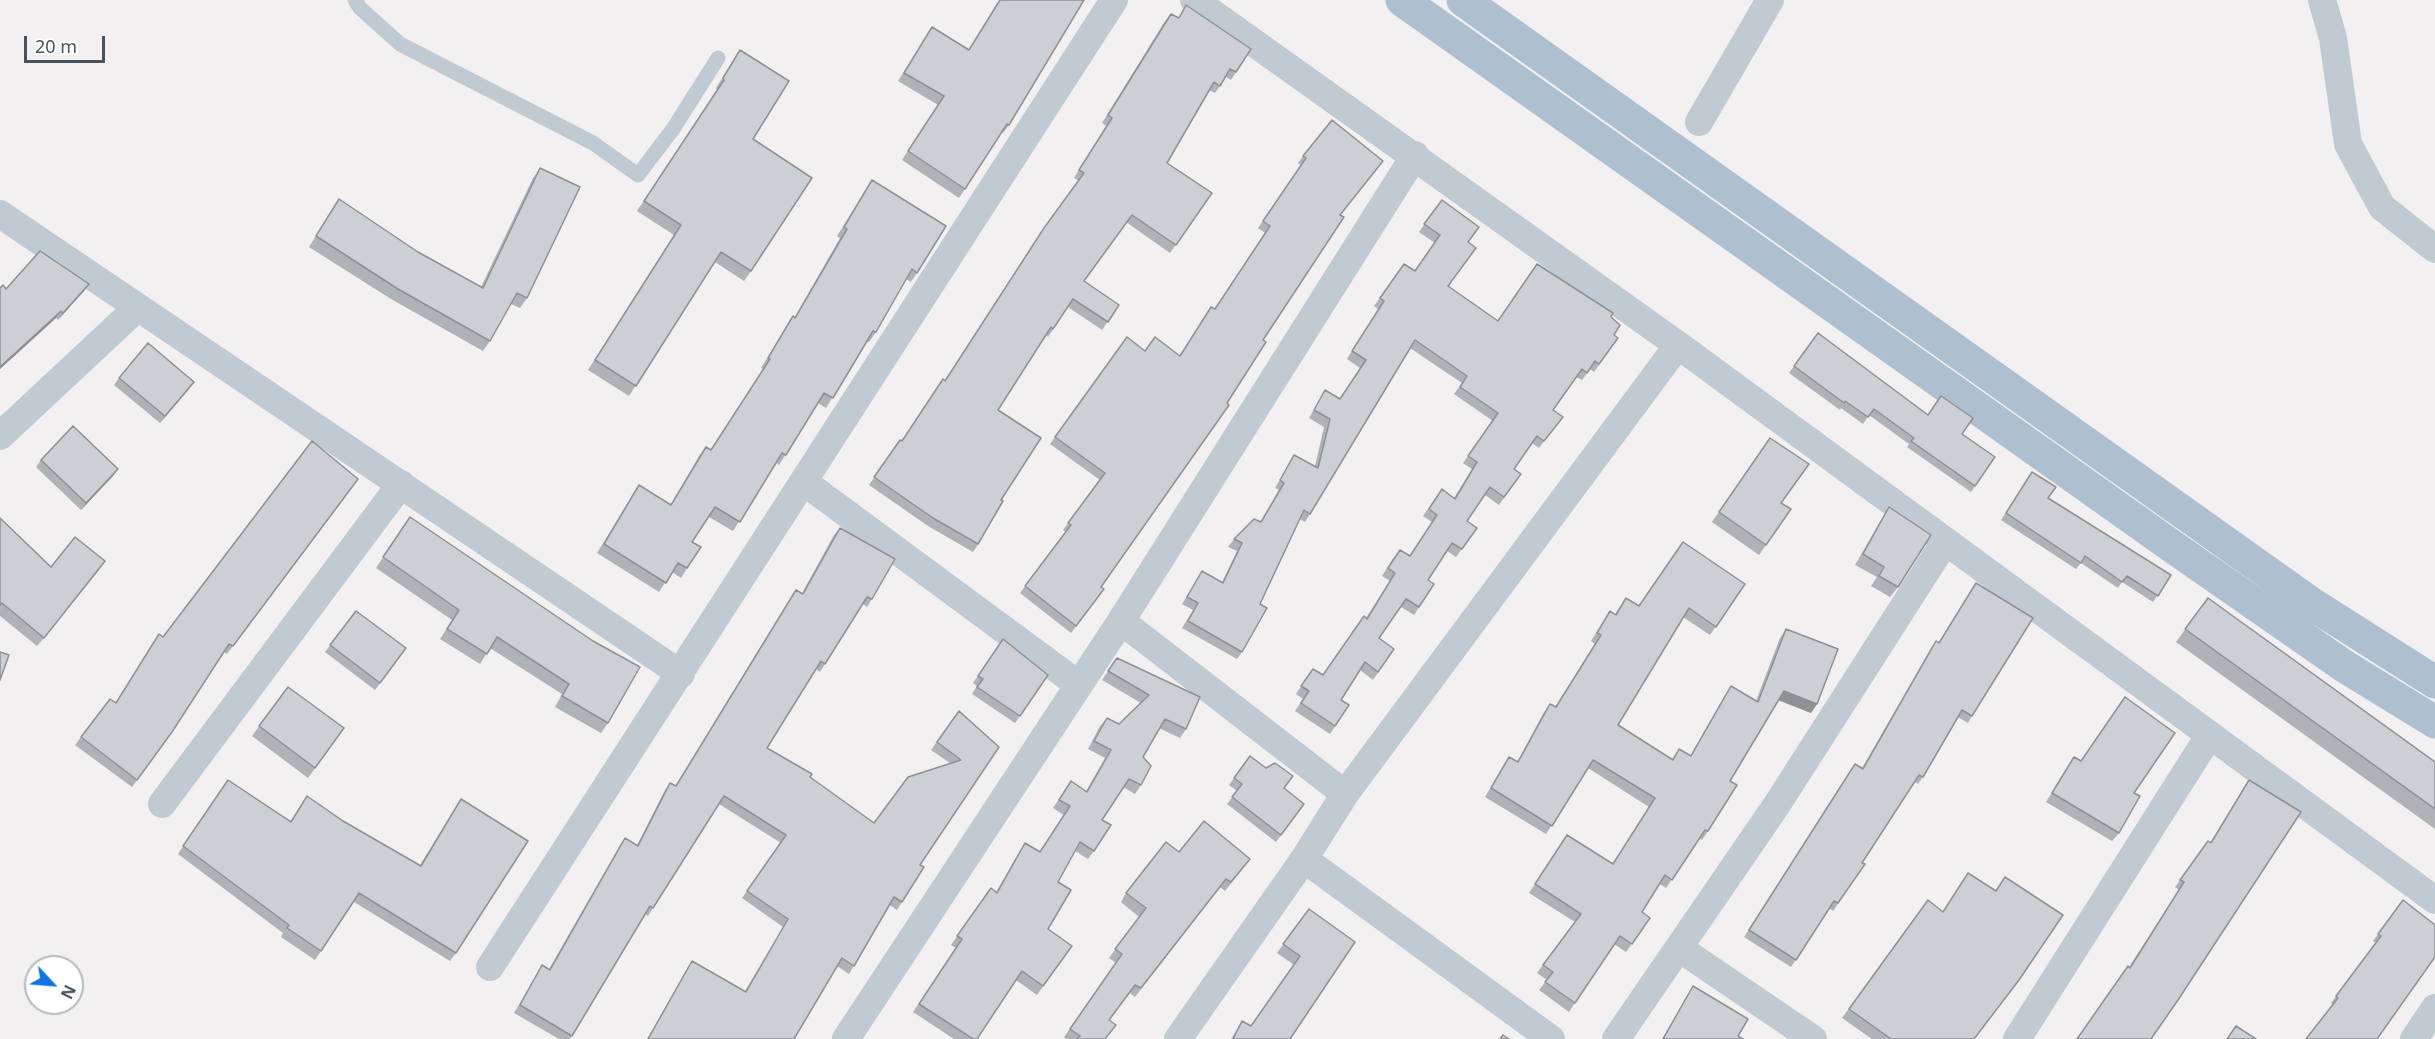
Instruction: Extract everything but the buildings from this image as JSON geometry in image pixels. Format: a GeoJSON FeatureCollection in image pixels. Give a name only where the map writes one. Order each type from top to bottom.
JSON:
{"type":"FeatureCollection","features":[{"type":"Feature","properties":{"kind":"main road"},"geometry":{"type":"LineString","coordinates":[[1402,0],[2201,567],[2344,666],[2435,722]]}},
{"type":"Feature","properties":{"kind":"main road"},"geometry":{"type":"LineString","coordinates":[[1462,0],[2312,604],[2435,682]]}},
{"type":"Feature","properties":{"kind":"street"},"geometry":{"type":"LineString","coordinates":[[490,967],[1114,0]]}},
{"type":"Feature","properties":{"kind":"street"},"geometry":{"type":"LineString","coordinates":[[1194,0],[1415,155],[1678,345],[2208,736],[2435,900]]}},
{"type":"Feature","properties":{"kind":"street"},"geometry":{"type":"LineString","coordinates":[[1699,122],[1770,0]]}},
{"type":"Feature","properties":{"kind":"street"},"geometry":{"type":"LineString","coordinates":[[2322,0],[2333,38],[2348,144],[2382,207],[2435,249]]}},
{"type":"Feature","properties":{"kind":"street"},"geometry":{"type":"LineString","coordinates":[[846,1039],[1121,621],[1415,155]]}},
{"type":"Feature","properties":{"kind":"street"},"geometry":{"type":"LineString","coordinates":[[0,214],[681,674]]}},
{"type":"Feature","properties":{"kind":"street"},"geometry":{"type":"LineString","coordinates":[[0,436],[137,308]]}},
{"type":"Feature","properties":{"kind":"street"},"geometry":{"type":"LineString","coordinates":[[1178,1039],[1305,859],[1346,794],[1678,345]]}},
{"type":"Feature","properties":{"kind":"street"},"geometry":{"type":"LineString","coordinates":[[804,482],[1079,685]]}},
{"type":"Feature","properties":{"kind":"street"},"geometry":{"type":"LineString","coordinates":[[162,804],[401,484]]}},
{"type":"Feature","properties":{"kind":"street"},"geometry":{"type":"LineString","coordinates":[[1616,1039],[1776,806],[1945,542]]}},
{"type":"Feature","properties":{"kind":"street"},"geometry":{"type":"LineString","coordinates":[[1121,621],[1346,794]]}},
{"type":"Feature","properties":{"kind":"street"},"geometry":{"type":"LineString","coordinates":[[2017,1039],[2208,736]]}},
{"type":"Feature","properties":{"kind":"street"},"geometry":{"type":"LineString","coordinates":[[1305,859],[1551,1039]]}},
{"type":"Feature","properties":{"kind":"street"},"geometry":{"type":"LineString","coordinates":[[1679,948],[1813,1039]]}},
{"type":"Feature","properties":{"kind":"street"},"geometry":{"type":"LineString","coordinates":[[2414,1039],[2435,1008]]}},
{"type":"Feature","properties":{"kind":"lane"},"geometry":{"type":"LineString","coordinates":[[355,0],[360,9],[400,44],[593,143],[638,175],[673,129],[718,58]]}}]}
